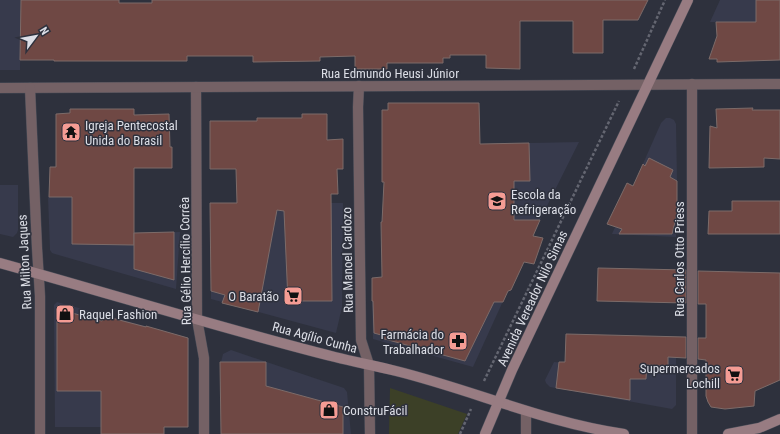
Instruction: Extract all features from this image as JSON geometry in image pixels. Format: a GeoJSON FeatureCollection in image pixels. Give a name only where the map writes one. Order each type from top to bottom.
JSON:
{"type":"FeatureCollection","features":[{"type":"Feature","properties":{"kind":"main road","name":"Avenida Vereador Nilo Simas"},"geometry":{"type":"LineString","coordinates":[[485,434],[512,370],[688,0]]}},
{"type":"Feature","properties":{"kind":"main road","name":"Rua Agílio Cunha"},"geometry":{"type":"LineString","coordinates":[[0,263],[336,357],[396,371],[478,395],[526,412],[608,432],[624,434]]}},
{"type":"Feature","properties":{"kind":"main road"},"geometry":{"type":"LineString","coordinates":[[728,434],[759,428],[780,418]]}},
{"type":"Feature","properties":{"kind":"street","name":"Rua Carlos Otto Priess"},"geometry":{"type":"LineString","coordinates":[[692,84],[692,434]]}},
{"type":"Feature","properties":{"kind":"street","name":"Rua Edmundo Heusi Júnior"},"geometry":{"type":"LineString","coordinates":[[0,88],[780,84]]}},
{"type":"Feature","properties":{"kind":"street","name":"Rua Manoel Cardozo"},"geometry":{"type":"LineString","coordinates":[[359,86],[361,340],[369,365],[370,434]]}},
{"type":"Feature","properties":{"kind":"street","name":"Rua Gélio Hercílio Corrêa"},"geometry":{"type":"LineString","coordinates":[[196,87],[198,319],[204,358],[204,434]]}},
{"type":"Feature","properties":{"kind":"street","name":"Rua Milton Jaques"},"geometry":{"type":"LineString","coordinates":[[30,88],[40,296],[40,434]]}},
{"type":"Feature","properties":{"kind":"street"},"geometry":{"type":"LineString","coordinates":[[526,412],[526,434]]}},
{"type":"Feature","properties":{"kind":"path"},"geometry":{"type":"LineString","coordinates":[[460,434],[665,0]]}},
{"type":"Feature","properties":{"kind":"shaded area"},"geometry":{"type":"Polygon","coordinates":[[[0,0],[21,0],[20,70],[0,70],[0,0]]]}},
{"type":"Feature","properties":{"kind":"shaded area"},"geometry":{"type":"Polygon","coordinates":[[[720,0],[780,0],[780,22],[710,22],[720,0]]]}},
{"type":"Feature","properties":{"kind":"shaded area"},"geometry":{"type":"Polygon","coordinates":[[[666,118],[674,120],[676,124],[676,237],[612,234],[661,123],[666,118]]]}},
{"type":"Feature","properties":{"kind":"shaded area"},"geometry":{"type":"Polygon","coordinates":[[[579,142],[540,220],[473,367],[373,339],[372,301],[415,302],[480,144],[579,142]]]}},
{"type":"Feature","properties":{"kind":"shaded area"},"geometry":{"type":"Polygon","coordinates":[[[134,169],[134,233],[180,232],[176,289],[55,254],[50,250],[48,197],[94,197],[134,169]]]}},
{"type":"Feature","properties":{"kind":"shaded area"},"geometry":{"type":"Polygon","coordinates":[[[0,185],[18,185],[18,230],[13,237],[0,234],[0,185]]]}},
{"type":"Feature","properties":{"kind":"shaded area"},"geometry":{"type":"Polygon","coordinates":[[[210,203],[343,203],[342,307],[336,333],[211,299],[211,270],[224,271],[210,203]]]}},
{"type":"Feature","properties":{"kind":"shaded area"},"geometry":{"type":"Polygon","coordinates":[[[57,302],[189,338],[188,427],[55,427],[54,305],[57,302]]]}},
{"type":"Feature","properties":{"kind":"shaded area"},"geometry":{"type":"Polygon","coordinates":[[[676,337],[676,405],[672,409],[550,387],[546,383],[545,380],[554,362],[629,369],[676,337]]]}},
{"type":"Feature","properties":{"kind":"shaded area"},"geometry":{"type":"Polygon","coordinates":[[[231,350],[344,388],[347,392],[351,434],[221,434],[221,362],[223,354],[231,350]]]}},
{"type":"Feature","properties":{"kind":"green space"},"geometry":{"type":"Polygon","coordinates":[[[390,388],[467,414],[458,434],[389,434],[390,388]]]}},
{"type":"Feature","properties":{"kind":"building"},"geometry":{"type":"Polygon","coordinates":[[[21,0],[119,0],[119,3],[152,3],[152,0],[648,0],[638,20],[603,20],[603,53],[573,53],[573,21],[520,21],[520,69],[486,68],[486,55],[450,55],[450,58],[443,58],[443,63],[387,63],[387,69],[355,69],[355,56],[320,57],[320,61],[253,62],[253,56],[187,56],[187,61],[20,60],[21,0]]]}},
{"type":"Feature","properties":{"kind":"building"},"geometry":{"type":"Polygon","coordinates":[[[756,0],[780,0],[780,60],[717,62],[717,59],[709,59],[717,36],[716,22],[756,22],[756,0]]]}},
{"type":"Feature","properties":{"kind":"building"},"geometry":{"type":"Polygon","coordinates":[[[388,103],[479,103],[480,144],[529,143],[530,181],[514,181],[514,220],[540,220],[533,236],[543,238],[534,264],[524,262],[511,290],[508,291],[503,302],[494,302],[465,361],[381,338],[381,335],[374,333],[372,278],[382,277],[381,222],[384,182],[382,182],[382,110],[388,110],[388,103]]]}},
{"type":"Feature","properties":{"kind":"building"},"geometry":{"type":"Polygon","coordinates":[[[753,108],[752,110],[780,110],[780,159],[764,158],[764,167],[709,168],[710,126],[717,128],[716,109],[753,108]]]}},
{"type":"Feature","properties":{"kind":"building"},"geometry":{"type":"Polygon","coordinates":[[[70,109],[134,109],[134,115],[169,114],[172,168],[134,168],[134,245],[72,244],[72,197],[49,197],[50,167],[56,167],[56,114],[70,113],[70,109]]]}},
{"type":"Feature","properties":{"kind":"building"},"geometry":{"type":"Polygon","coordinates":[[[302,114],[327,114],[327,140],[343,139],[343,169],[337,169],[338,194],[331,194],[332,301],[288,301],[284,211],[277,210],[258,312],[222,303],[225,295],[211,291],[210,203],[237,203],[236,169],[210,169],[210,121],[257,121],[257,118],[302,118],[302,114]]]}},
{"type":"Feature","properties":{"kind":"building"},"geometry":{"type":"Polygon","coordinates":[[[649,158],[673,170],[670,177],[677,181],[677,214],[672,234],[619,234],[622,229],[607,224],[627,183],[633,186],[643,164],[645,166],[649,158]]]}},
{"type":"Feature","properties":{"kind":"building"},"geometry":{"type":"Polygon","coordinates":[[[732,201],[780,201],[780,234],[708,234],[709,211],[732,211],[732,201]]]}},
{"type":"Feature","properties":{"kind":"building"},"geometry":{"type":"Polygon","coordinates":[[[174,232],[174,280],[134,269],[134,233],[174,232]]]}},
{"type":"Feature","properties":{"kind":"building"},"geometry":{"type":"Polygon","coordinates":[[[598,268],[686,270],[686,303],[597,301],[598,268]]]}},
{"type":"Feature","properties":{"kind":"building"},"geometry":{"type":"Polygon","coordinates":[[[698,271],[780,273],[780,380],[755,391],[754,406],[725,409],[711,407],[708,402],[706,396],[706,360],[698,359],[698,338],[706,338],[706,304],[698,304],[698,271]]]}},
{"type":"Feature","properties":{"kind":"building"},"geometry":{"type":"Polygon","coordinates":[[[57,309],[102,321],[104,316],[188,338],[188,427],[164,427],[164,434],[101,434],[101,391],[57,391],[57,309]]]}},
{"type":"Feature","properties":{"kind":"building"},"geometry":{"type":"Polygon","coordinates":[[[566,334],[686,337],[686,358],[668,357],[668,366],[647,365],[646,379],[630,379],[630,400],[556,388],[559,362],[565,362],[566,334]]]}},
{"type":"Feature","properties":{"kind":"building"},"geometry":{"type":"Polygon","coordinates":[[[220,362],[266,362],[266,386],[343,407],[343,434],[221,434],[220,362]]]}},
{"type":"Feature","properties":{"kind":"place","name":"Igreja Pentecostal Unida do Brasil"},"geometry":{"type":"Point","coordinates":[71,132]}},
{"type":"Feature","properties":{"kind":"place","name":"Escola da Refrigeração"},"geometry":{"type":"Point","coordinates":[497,201]}},
{"type":"Feature","properties":{"kind":"place","name":"O Baratão"},"geometry":{"type":"Point","coordinates":[293,296]}},
{"type":"Feature","properties":{"kind":"place","name":"Raquel Fashion"},"geometry":{"type":"Point","coordinates":[65,314]}},
{"type":"Feature","properties":{"kind":"place","name":"Farmácia do Trabalhador"},"geometry":{"type":"Point","coordinates":[458,341]}},
{"type":"Feature","properties":{"kind":"place","name":"Supermercados Lochill"},"geometry":{"type":"Point","coordinates":[734,375]}},
{"type":"Feature","properties":{"kind":"place","name":"ConstruFácil"},"geometry":{"type":"Point","coordinates":[329,410]}}]}
